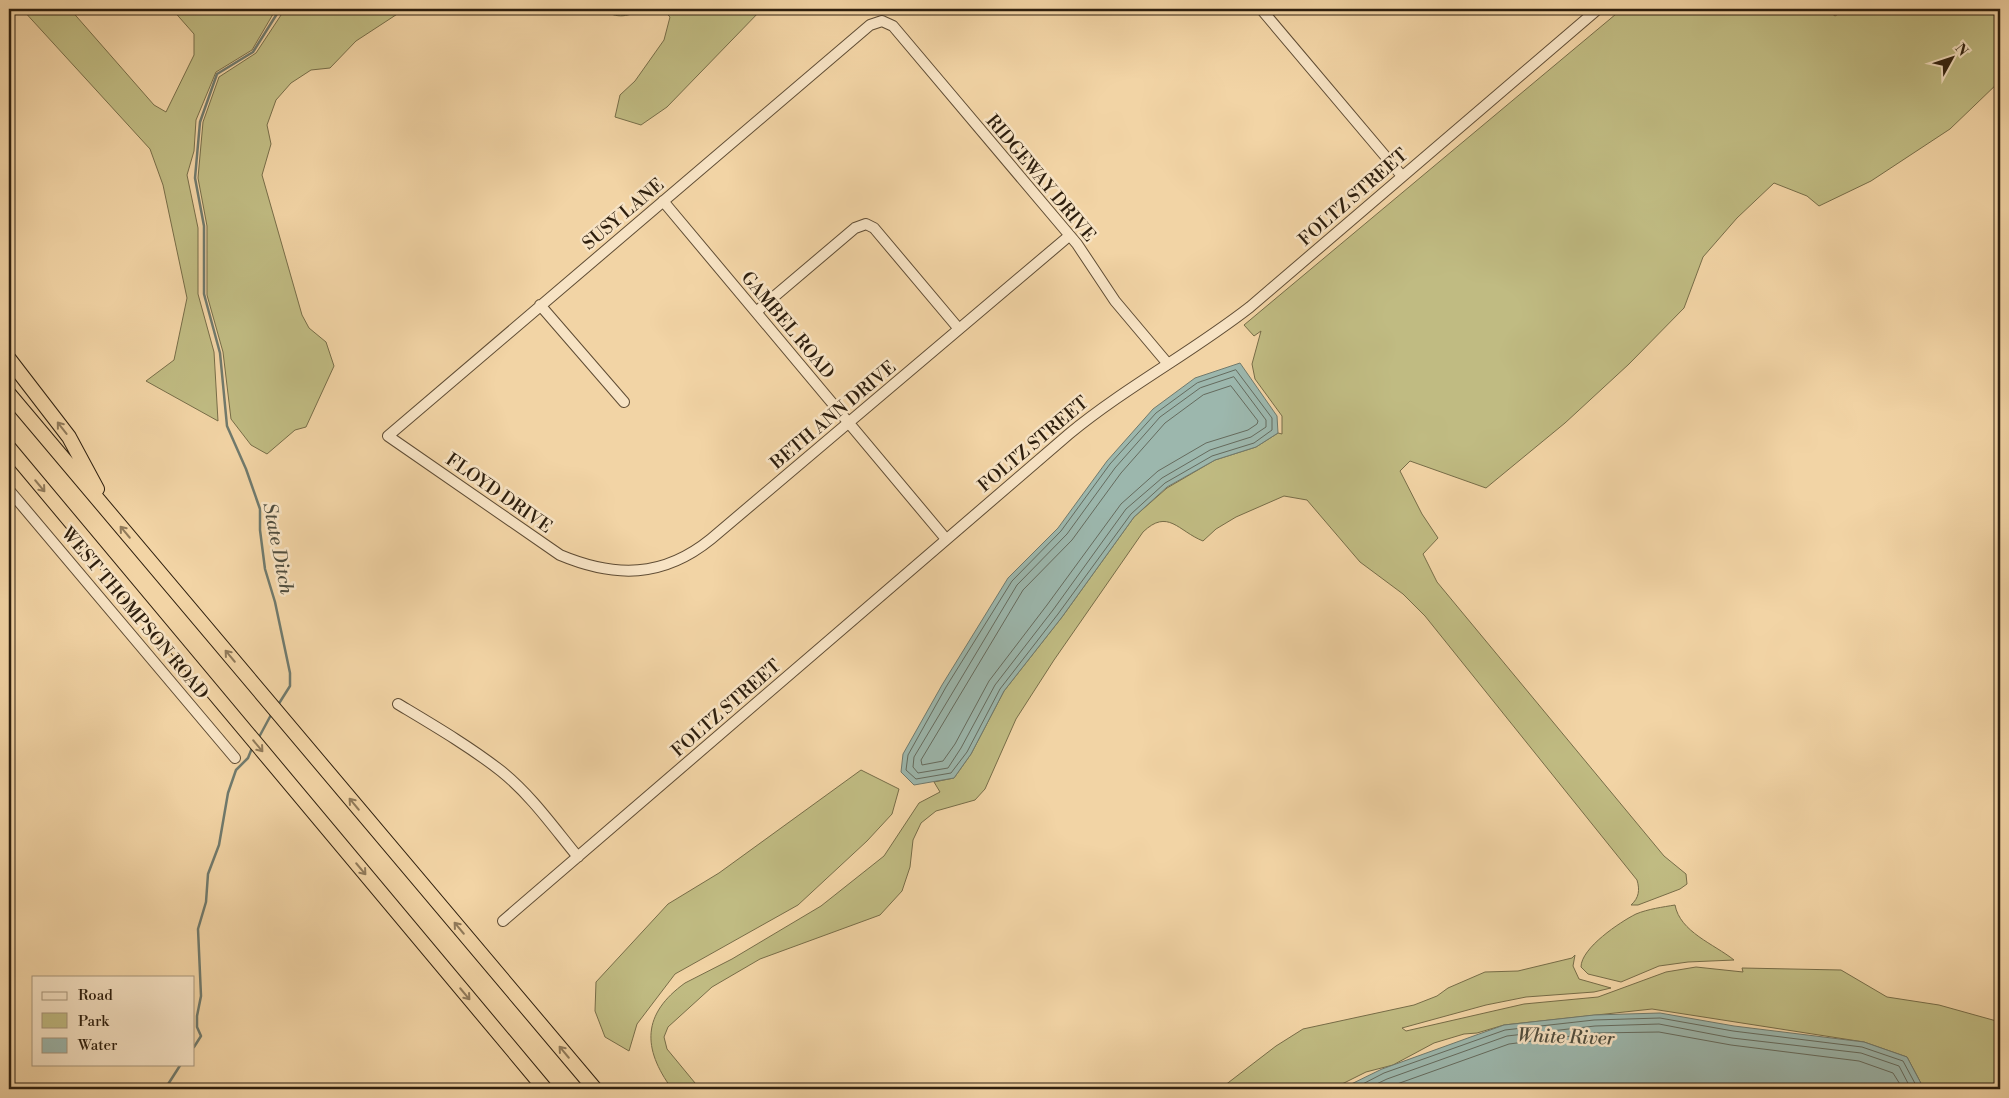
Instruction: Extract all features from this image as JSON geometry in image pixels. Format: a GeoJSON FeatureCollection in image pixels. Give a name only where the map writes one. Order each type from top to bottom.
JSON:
{"type":"FeatureCollection","features":[{"type":"Feature","properties":{"kind":"highway"},"geometry":{"type":"LineString","coordinates":[[9,359],[69,437],[112,516]]}},
{"type":"Feature","properties":{"kind":"highway"},"geometry":{"type":"LineString","coordinates":[[9,394],[595,1089]]}},
{"type":"Feature","properties":{"kind":"highway"},"geometry":{"type":"LineString","coordinates":[[9,448],[545,1089]]}},
{"type":"Feature","properties":{"kind":"street"},"geometry":{"type":"LineString","coordinates":[[1261,9],[1402,176]]}},
{"type":"Feature","properties":{"kind":"street","name":"FOLTZ STREET"},"geometry":{"type":"LineString","coordinates":[[503,921],[1088,418],[1250,308],[1598,9]]}},
{"type":"Feature","properties":{"kind":"street","name":"SUSY LANE"},"geometry":{"type":"LineString","coordinates":[[388,436],[870,25],[882,21]]}},
{"type":"Feature","properties":{"kind":"street","name":"RIDGEWAY DRIVE"},"geometry":{"type":"LineString","coordinates":[[882,21],[893,26],[1069,236],[1115,301],[1168,364]]}},
{"type":"Feature","properties":{"kind":"street","name":"GAMBEL ROAD"},"geometry":{"type":"LineString","coordinates":[[663,201],[946,539]]}},
{"type":"Feature","properties":{"kind":"street"},"geometry":{"type":"LineString","coordinates":[[756,312],[855,228],[866,224],[874,228],[959,329]]}},
{"type":"Feature","properties":{"kind":"street","name":"BETH ANN DRIVE"},"geometry":{"type":"LineString","coordinates":[[596,568],[616,571],[649,569],[669,564],[691,554],[711,540],[1069,236]]}},
{"type":"Feature","properties":{"kind":"street"},"geometry":{"type":"LineString","coordinates":[[540,305],[624,402]]}},
{"type":"Feature","properties":{"kind":"street","name":"FLOYD DRIVE"},"geometry":{"type":"LineString","coordinates":[[388,436],[555,552],[579,564],[596,568]]}},
{"type":"Feature","properties":{"kind":"street","name":"WEST THOMPSON ROAD"},"geometry":{"type":"LineString","coordinates":[[9,490],[235,758]]}},
{"type":"Feature","properties":{"kind":"street"},"geometry":{"type":"LineString","coordinates":[[398,704],[480,755],[503,772],[526,795],[578,857]]}},
{"type":"Feature","properties":{"kind":"green space"},"geometry":{"type":"Polygon","coordinates":[[[22,9],[70,9],[154,105],[166,112],[194,55],[194,34],[172,9],[276,9],[252,50],[216,72],[196,120],[194,151],[187,175],[198,228],[198,294],[214,352],[218,421],[146,381],[174,360],[187,298],[163,185],[150,149],[22,9]]]}},
{"type":"Feature","properties":{"kind":"green space"},"geometry":{"type":"Polygon","coordinates":[[[285,9],[405,9],[356,41],[330,68],[311,70],[291,83],[276,100],[267,125],[271,144],[262,175],[302,315],[309,328],[326,342],[334,366],[306,427],[295,430],[267,454],[251,445],[231,419],[223,352],[207,295],[207,226],[198,178],[203,122],[219,77],[256,53],[285,9]]]}},
{"type":"Feature","properties":{"kind":"green space"},"geometry":{"type":"Polygon","coordinates":[[[602,9],[644,9],[633,14],[618,16],[602,9]]]}},
{"type":"Feature","properties":{"kind":"green space"},"geometry":{"type":"Polygon","coordinates":[[[659,9],[762,9],[667,107],[641,125],[615,117],[620,95],[635,81],[664,40],[670,17],[659,9]]]}},
{"type":"Feature","properties":{"kind":"green space"},"geometry":{"type":"Polygon","coordinates":[[[1622,9],[1649,9],[1649,11],[1655,9],[1826,9],[1835,16],[1840,13],[1834,9],[2000,9],[2000,81],[1950,129],[1871,181],[1819,206],[1807,196],[1774,183],[1737,218],[1703,257],[1684,308],[1629,364],[1565,423],[1486,488],[1410,461],[1400,471],[1422,514],[1438,538],[1423,554],[1437,582],[1664,856],[1686,874],[1687,884],[1680,889],[1638,905],[1631,905],[1636,900],[1638,894],[1637,880],[1425,616],[1403,594],[1360,562],[1307,500],[1284,496],[1236,517],[1216,529],[1203,541],[1166,522],[1152,525],[1143,532],[1054,660],[1016,719],[985,789],[975,800],[936,811],[921,823],[913,840],[910,867],[902,891],[880,915],[760,959],[712,987],[668,1027],[664,1037],[667,1049],[700,1089],[672,1089],[655,1060],[651,1032],[654,1019],[671,995],[685,983],[732,959],[821,906],[884,856],[919,803],[940,792],[934,782],[954,778],[971,754],[1004,691],[1062,617],[1134,517],[1167,488],[1215,460],[1256,447],[1278,433],[1282,434],[1282,416],[1255,379],[1252,364],[1261,331],[1254,336],[1244,325],[1622,9]]]}},
{"type":"Feature","properties":{"kind":"green space"},"geometry":{"type":"Polygon","coordinates":[[[861,770],[899,789],[892,814],[867,841],[798,905],[675,974],[637,1024],[629,1051],[605,1037],[595,1011],[596,982],[668,904],[719,873],[861,770]]]}},
{"type":"Feature","properties":{"kind":"green space"},"geometry":{"type":"Polygon","coordinates":[[[1675,905],[1678,914],[1691,930],[1734,960],[1688,962],[1659,966],[1621,982],[1588,974],[1581,967],[1587,952],[1594,944],[1621,923],[1641,912],[1675,905]]]}},
{"type":"Feature","properties":{"kind":"green space"},"geometry":{"type":"Polygon","coordinates":[[[1575,955],[1573,966],[1579,979],[1611,988],[1594,992],[1526,997],[1486,1005],[1402,1028],[1406,1031],[1524,1004],[1598,997],[1666,972],[1696,967],[1743,972],[1742,968],[1841,970],[1887,997],[1939,1005],[2000,1022],[2000,1089],[1924,1089],[1907,1057],[1864,1042],[1652,1009],[1504,1025],[1477,1033],[1464,1034],[1434,1043],[1393,1065],[1366,1072],[1332,1089],[1220,1089],[1276,1046],[1303,1029],[1414,1005],[1437,996],[1448,988],[1485,972],[1518,971],[1572,958],[1575,955]]]}},
{"type":"Feature","properties":{"kind":"water"},"geometry":{"type":"Polygon","coordinates":[[[1240,363],[1277,416],[1278,433],[1256,447],[1215,460],[1167,487],[1134,517],[1062,617],[1004,691],[971,754],[954,778],[914,785],[901,772],[903,754],[942,685],[1008,578],[1058,528],[1107,461],[1153,409],[1195,378],[1240,363]]]}},
{"type":"Feature","properties":{"kind":"water","name":"White River"},"geometry":{"type":"Polygon","coordinates":[[[1660,1013],[1734,1026],[1864,1042],[1907,1057],[1924,1089],[1341,1089],[1382,1069],[1504,1025],[1594,1015],[1660,1013]]]}},
{"type":"Feature","properties":{"kind":"waterway","name":"State Ditch"},"geometry":{"type":"LineString","coordinates":[[278,705],[290,686],[290,673],[275,602],[265,569],[260,530],[260,509],[246,469],[227,426],[220,353],[204,294],[204,226],[195,178],[200,122],[217,74],[253,52],[280,9]]}},
{"type":"Feature","properties":{"kind":"waterway","name":"State Ditch"},"geometry":{"type":"LineString","coordinates":[[258,739],[272,713]]}},
{"type":"Feature","properties":{"kind":"waterway","name":"State Ditch"},"geometry":{"type":"LineString","coordinates":[[195,1045],[201,1036],[197,1027],[201,996],[198,929],[206,902],[208,874],[219,845],[228,793],[236,770],[248,758],[252,748]]}},
{"type":"Feature","properties":{"kind":"waterway","name":"State Ditch"},"geometry":{"type":"LineString","coordinates":[[165,1089],[180,1066]]}}]}
